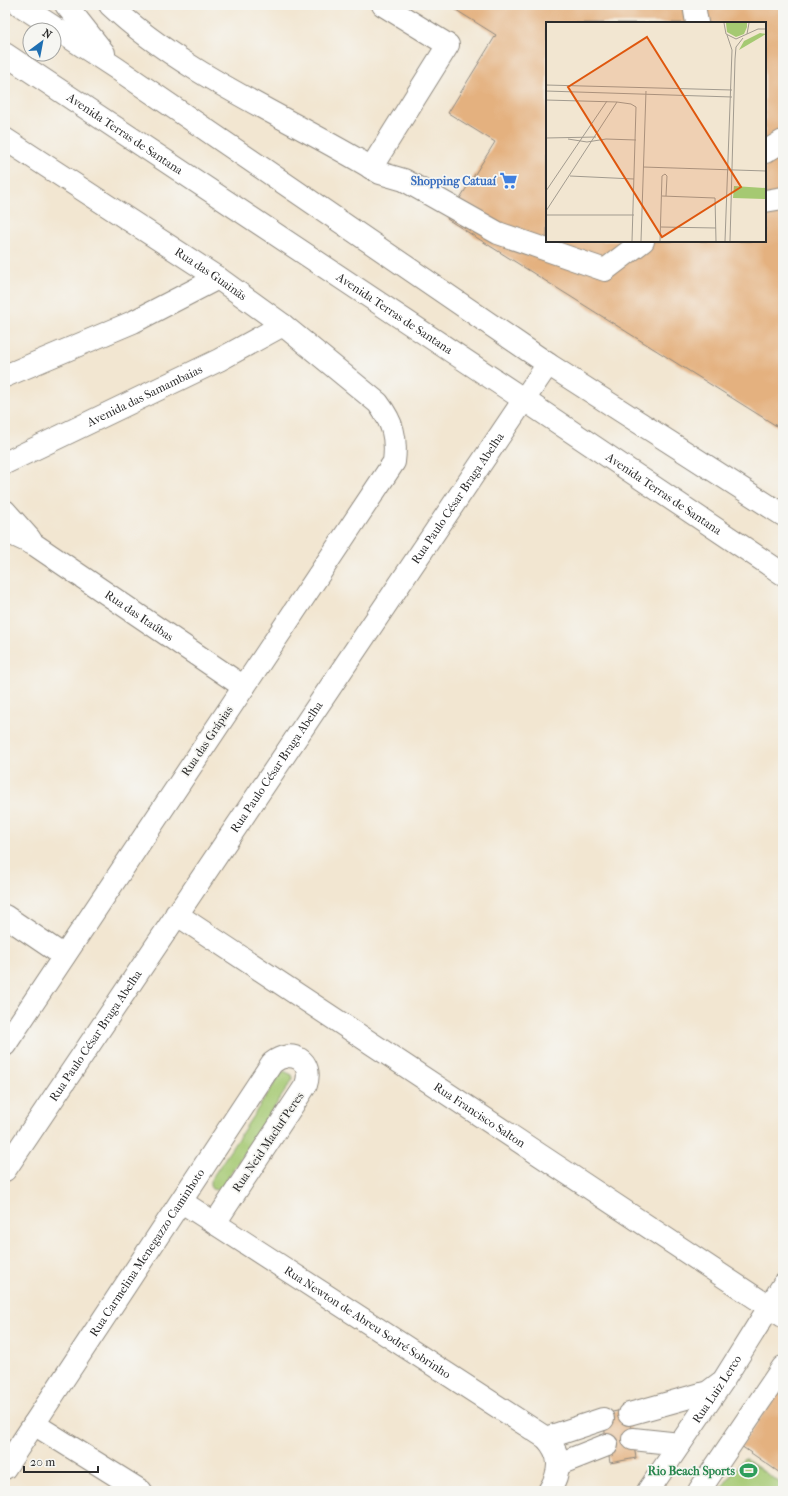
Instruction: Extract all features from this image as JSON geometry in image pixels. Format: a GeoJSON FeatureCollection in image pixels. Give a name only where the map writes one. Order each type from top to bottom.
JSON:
{"type":"FeatureCollection","features":[{"type":"Feature","properties":{"kind":"street"},"geometry":{"type":"LineString","coordinates":[[20,5],[116,68],[548,364],[783,515]]}},
{"type":"Feature","properties":{"kind":"street"},"geometry":{"type":"LineString","coordinates":[[66,5],[116,68]]}},
{"type":"Feature","properties":{"kind":"street"},"geometry":{"type":"LineString","coordinates":[[110,5],[155,42],[210,78],[380,173],[404,180],[498,233],[605,270],[642,242]]}},
{"type":"Feature","properties":{"kind":"street"},"geometry":{"type":"LineString","coordinates":[[371,168],[448,44],[383,5]]}},
{"type":"Feature","properties":{"kind":"street"},"geometry":{"type":"LineString","coordinates":[[694,5],[697,22]]}},
{"type":"Feature","properties":{"kind":"street","name":"Avenida Terras de Santana"},"geometry":{"type":"LineString","coordinates":[[5,54],[783,574]]}},
{"type":"Feature","properties":{"kind":"street","name":"Rua das Guainãs"},"geometry":{"type":"LineString","coordinates":[[5,139],[218,278],[283,325],[378,403],[389,417],[394,432]]}},
{"type":"Feature","properties":{"kind":"street"},"geometry":{"type":"LineString","coordinates":[[766,151],[783,141]]}},
{"type":"Feature","properties":{"kind":"street"},"geometry":{"type":"LineString","coordinates":[[766,201],[783,198]]}},
{"type":"Feature","properties":{"kind":"street"},"geometry":{"type":"LineString","coordinates":[[5,376],[134,322],[218,278]]}},
{"type":"Feature","properties":{"kind":"street","name":"Avenida das Samambaias"},"geometry":{"type":"LineString","coordinates":[[5,463],[219,360],[283,325]]}},
{"type":"Feature","properties":{"kind":"street","name":"Rua Paulo César Braga Abelha"},"geometry":{"type":"LineString","coordinates":[[5,1170],[176,914],[548,364]]}},
{"type":"Feature","properties":{"kind":"street","name":"Rua das Grápias"},"geometry":{"type":"LineString","coordinates":[[5,1045],[394,462],[396,449],[394,432]]}},
{"type":"Feature","properties":{"kind":"street","name":"Rua das Itaúbas"},"geometry":{"type":"LineString","coordinates":[[5,511],[34,545]]}},
{"type":"Feature","properties":{"kind":"street","name":"Rua das Itaúbas"},"geometry":{"type":"LineString","coordinates":[[5,531],[34,545],[244,687]]}},
{"type":"Feature","properties":{"kind":"street","name":"Rua Francisco Salton"},"geometry":{"type":"LineString","coordinates":[[176,914],[776,1311]]}},
{"type":"Feature","properties":{"kind":"street"},"geometry":{"type":"LineString","coordinates":[[5,916],[64,956]]}},
{"type":"Feature","properties":{"kind":"street","name":"Rua Carmelina Menegazzo Caminhoto"},"geometry":{"type":"LineString","coordinates":[[5,1468],[182,1202],[272,1063],[287,1055],[300,1060]]}},
{"type":"Feature","properties":{"kind":"street","name":"Rua Neid Macluf Peres"},"geometry":{"type":"LineString","coordinates":[[214,1223],[306,1085],[309,1078],[308,1069],[300,1060]]}},
{"type":"Feature","properties":{"kind":"street","name":"Rua Newton de Abreu Sodré Sobrinho"},"geometry":{"type":"LineString","coordinates":[[182,1202],[553,1449]]}},
{"type":"Feature","properties":{"kind":"street","name":"Rua Luiz Lerco"},"geometry":{"type":"LineString","coordinates":[[648,1491],[723,1381],[776,1311],[783,1285]]}},
{"type":"Feature","properties":{"kind":"street"},"geometry":{"type":"LineString","coordinates":[[699,1491],[783,1367]]}},
{"type":"Feature","properties":{"kind":"street"},"geometry":{"type":"LineString","coordinates":[[702,1411],[647,1418],[629,1414],[708,1392],[723,1381]]}},
{"type":"Feature","properties":{"kind":"street"},"geometry":{"type":"LineString","coordinates":[[553,1449],[603,1419]]}},
{"type":"Feature","properties":{"kind":"street"},"geometry":{"type":"LineString","coordinates":[[34,1424],[141,1491]]}},
{"type":"Feature","properties":{"kind":"street"},"geometry":{"type":"LineString","coordinates":[[633,1439],[680,1444]]}},
{"type":"Feature","properties":{"kind":"street"},"geometry":{"type":"LineString","coordinates":[[553,1449],[607,1445]]}},
{"type":"Feature","properties":{"kind":"street"},"geometry":{"type":"LineString","coordinates":[[549,1491],[556,1481],[559,1471],[553,1449]]}},
{"type":"Feature","properties":{"kind":"green space"},"geometry":{"type":"Polygon","coordinates":[[[284,1071],[292,1075],[293,1079],[222,1187],[217,1190],[212,1189],[210,1186],[210,1181],[284,1071]]]}},
{"type":"Feature","properties":{"kind":"green space","name":"Rio Beach Sports"},"geometry":{"type":"Polygon","coordinates":[[[744,1458],[783,1485],[783,1491],[719,1491],[744,1458]]]}},
{"type":"Feature","properties":{"kind":"building","name":"Shopping Catuaí"},"geometry":{"type":"Polygon","coordinates":[[[448,5],[783,5],[783,430],[447,219],[495,142],[448,113],[496,35],[448,5]]]}},
{"type":"Feature","properties":{"kind":"building"},"geometry":{"type":"Polygon","coordinates":[[[783,1386],[783,1475],[741,1446],[783,1386]]]}},
{"type":"Feature","properties":{"kind":"building"},"geometry":{"type":"Polygon","coordinates":[[[628,1409],[636,1458],[610,1463],[602,1414],[628,1409]]]}},
{"type":"Feature","properties":{"kind":"place","name":"Shopping Catuaí"},"geometry":{"type":"Point","coordinates":[509,181]}},
{"type":"Feature","properties":{"kind":"place","name":"Rio Beach Sports"},"geometry":{"type":"Point","coordinates":[748,1471]}}]}
